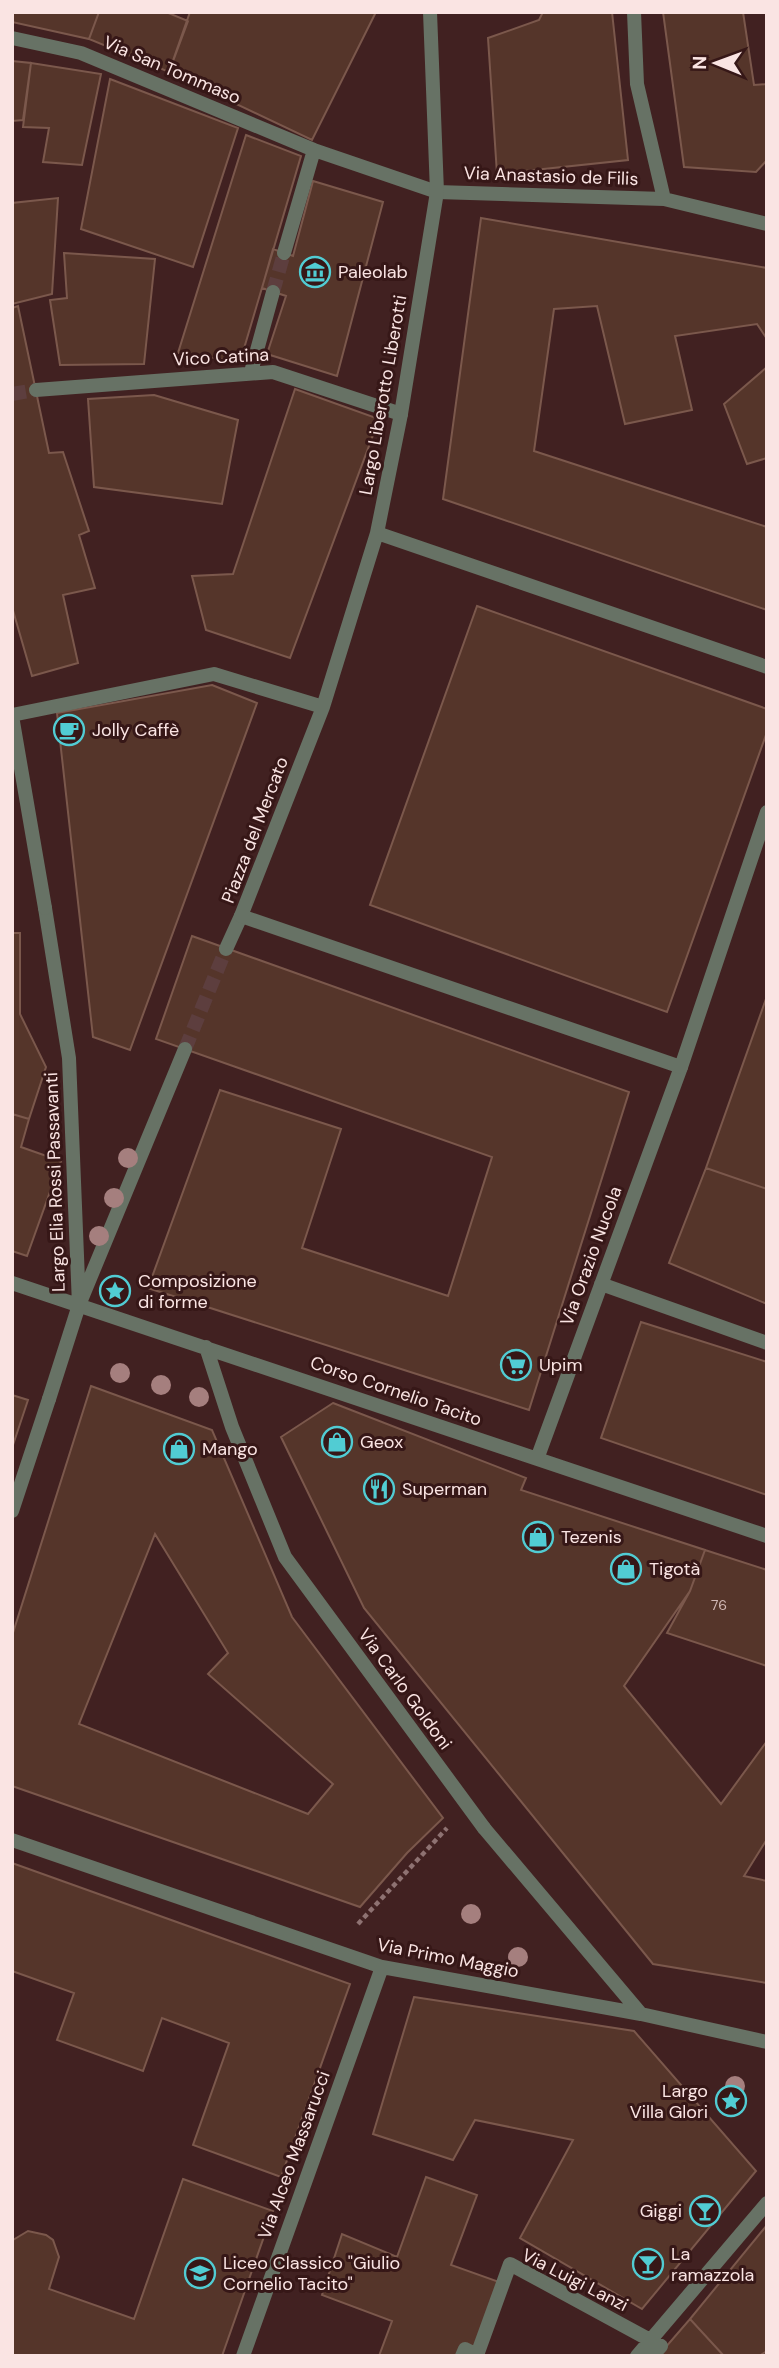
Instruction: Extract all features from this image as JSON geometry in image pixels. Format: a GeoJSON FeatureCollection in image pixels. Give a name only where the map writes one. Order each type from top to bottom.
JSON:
{"type":"FeatureCollection","features":[{"type":"Feature","properties":{"kind":"street","name":"Largo Liberotto Liberotti"},"geometry":{"type":"LineString","coordinates":[[377,533],[401,414],[437,192],[430,12]]}},
{"type":"Feature","properties":{"kind":"street","name":"Via Anastasio de Filis"},"geometry":{"type":"LineString","coordinates":[[634,12],[637,84],[664,198]]}},
{"type":"Feature","properties":{"kind":"street","name":"Via San Tommaso"},"geometry":{"type":"LineString","coordinates":[[12,38],[82,53],[314,150],[437,192]]}},
{"type":"Feature","properties":{"kind":"street"},"geometry":{"type":"LineString","coordinates":[[284,253],[314,150]]}},
{"type":"Feature","properties":{"kind":"street","name":"Via Anastasio de Filis"},"geometry":{"type":"LineString","coordinates":[[437,192],[664,198],[767,224]]}},
{"type":"Feature","properties":{"kind":"street"},"geometry":{"type":"LineString","coordinates":[[251,372],[273,292]]}},
{"type":"Feature","properties":{"kind":"street","name":"Vico Catina"},"geometry":{"type":"LineString","coordinates":[[36,390],[273,372],[401,414]]}},
{"type":"Feature","properties":{"kind":"street"},"geometry":{"type":"LineString","coordinates":[[377,533],[767,667]]}},
{"type":"Feature","properties":{"kind":"street","name":"Piazza del Mercato"},"geometry":{"type":"LineString","coordinates":[[377,533],[323,707],[240,916],[681,1067]]}},
{"type":"Feature","properties":{"kind":"street"},"geometry":{"type":"LineString","coordinates":[[12,715],[214,674],[323,707]]}},
{"type":"Feature","properties":{"kind":"street","name":"Largo Elia Rossi Passavanti"},"geometry":{"type":"LineString","coordinates":[[12,715],[69,1058],[79,1305]]}},
{"type":"Feature","properties":{"kind":"street"},"geometry":{"type":"LineString","coordinates":[[681,1067],[767,812]]}},
{"type":"Feature","properties":{"kind":"street"},"geometry":{"type":"LineString","coordinates":[[226,949],[240,916]]}},
{"type":"Feature","properties":{"kind":"street","name":"Largo Elia Rossi Passavanti"},"geometry":{"type":"LineString","coordinates":[[79,1305],[185,1049]]}},
{"type":"Feature","properties":{"kind":"street","name":"Via Orazio Nucola"},"geometry":{"type":"LineString","coordinates":[[537,1460],[681,1067]]}},
{"type":"Feature","properties":{"kind":"street","name":"Corso Cornelio Tacito"},"geometry":{"type":"LineString","coordinates":[[12,1283],[767,1536]]}},
{"type":"Feature","properties":{"kind":"street"},"geometry":{"type":"LineString","coordinates":[[601,1284],[767,1343]]}},
{"type":"Feature","properties":{"kind":"street"},"geometry":{"type":"LineString","coordinates":[[12,1511],[79,1305]]}},
{"type":"Feature","properties":{"kind":"street","name":"Via Carlo Goldoni"},"geometry":{"type":"LineString","coordinates":[[206,1347],[232,1427],[285,1557],[484,1828],[641,2014]]}},
{"type":"Feature","properties":{"kind":"street","name":"Via Primo Maggio"},"geometry":{"type":"LineString","coordinates":[[12,1840],[382,1968],[641,2014],[767,2042]]}},
{"type":"Feature","properties":{"kind":"street","name":"Via Alceo Massarucci"},"geometry":{"type":"LineString","coordinates":[[243,2356],[382,1968]]}},
{"type":"Feature","properties":{"kind":"street"},"geometry":{"type":"LineString","coordinates":[[637,2356],[767,2203]]}},
{"type":"Feature","properties":{"kind":"street","name":"Via Luigi Lanzi"},"geometry":{"type":"LineString","coordinates":[[462,2356],[464,2349],[477,2355],[510,2264],[650,2340]]}},
{"type":"Feature","properties":{"kind":"street"},"geometry":{"type":"LineString","coordinates":[[650,2340],[660,2346],[652,2356]]}},
{"type":"Feature","properties":{"kind":"path"},"geometry":{"type":"LineString","coordinates":[[333,1951],[467,1806]]}},
{"type":"Feature","properties":{"kind":"building"},"geometry":{"type":"Polygon","coordinates":[[[12,12],[99,12],[89,39],[12,22],[12,12]]]}},
{"type":"Feature","properties":{"kind":"building"},"geometry":{"type":"Polygon","coordinates":[[[99,12],[166,12],[188,21],[169,72],[89,39],[99,12]]]}},
{"type":"Feature","properties":{"kind":"building"},"geometry":{"type":"Polygon","coordinates":[[[190,12],[376,12],[312,140],[169,72],[190,12]]]}},
{"type":"Feature","properties":{"kind":"building"},"geometry":{"type":"Polygon","coordinates":[[[543,12],[612,12],[628,160],[497,174],[488,38],[539,20],[543,12]]]}},
{"type":"Feature","properties":{"kind":"building"},"geometry":{"type":"Polygon","coordinates":[[[663,12],[743,12],[754,85],[767,84],[767,160],[756,172],[684,167],[663,12]]]}},
{"type":"Feature","properties":{"kind":"building"},"geometry":{"type":"Polygon","coordinates":[[[12,61],[31,63],[23,120],[12,121],[12,61]]]}},
{"type":"Feature","properties":{"kind":"building"},"geometry":{"type":"Polygon","coordinates":[[[31,63],[101,74],[82,165],[43,162],[49,128],[23,127],[31,63]]]}},
{"type":"Feature","properties":{"kind":"building"},"geometry":{"type":"Polygon","coordinates":[[[110,79],[238,128],[193,267],[81,229],[110,79]]]}},
{"type":"Feature","properties":{"kind":"building"},"geometry":{"type":"Polygon","coordinates":[[[246,135],[301,156],[240,362],[178,353],[246,135]]]}},
{"type":"Feature","properties":{"kind":"building","name":"Paleolab"},"geometry":{"type":"Polygon","coordinates":[[[313,181],[383,202],[337,376],[267,354],[286,296],[262,288],[273,249],[293,256],[313,181]]]}},
{"type":"Feature","properties":{"kind":"building"},"geometry":{"type":"Polygon","coordinates":[[[58,198],[52,294],[12,304],[12,203],[58,198]]]}},
{"type":"Feature","properties":{"kind":"building"},"geometry":{"type":"Polygon","coordinates":[[[481,218],[767,268],[767,339],[757,324],[675,336],[692,410],[625,424],[597,306],[554,309],[534,451],[767,527],[767,610],[443,499],[481,218]]]}},
{"type":"Feature","properties":{"kind":"building"},"geometry":{"type":"Polygon","coordinates":[[[64,253],[155,259],[144,364],[60,365],[50,300],[67,298],[64,253]]]}},
{"type":"Feature","properties":{"kind":"building"},"geometry":{"type":"Polygon","coordinates":[[[18,306],[49,453],[63,452],[89,531],[79,535],[95,588],[63,595],[78,663],[32,676],[12,607],[12,308],[18,306]]]}},
{"type":"Feature","properties":{"kind":"building"},"geometry":{"type":"Polygon","coordinates":[[[767,367],[767,458],[747,464],[724,404],[767,367]]]}},
{"type":"Feature","properties":{"kind":"building"},"geometry":{"type":"Polygon","coordinates":[[[295,389],[379,419],[290,658],[206,630],[192,576],[233,574],[295,389]]]}},
{"type":"Feature","properties":{"kind":"building"},"geometry":{"type":"Polygon","coordinates":[[[154,395],[238,420],[222,504],[94,487],[88,399],[154,395]]]}},
{"type":"Feature","properties":{"kind":"building"},"geometry":{"type":"Polygon","coordinates":[[[477,606],[767,709],[767,732],[667,1012],[370,905],[477,606]]]}},
{"type":"Feature","properties":{"kind":"building"},"geometry":{"type":"Polygon","coordinates":[[[212,685],[257,703],[130,1050],[93,1037],[57,713],[212,685]]]}},
{"type":"Feature","properties":{"kind":"building"},"geometry":{"type":"Polygon","coordinates":[[[12,933],[20,933],[20,1014],[46,1067],[29,1119],[12,1114],[12,933]]]}},
{"type":"Feature","properties":{"kind":"building"},"geometry":{"type":"Polygon","coordinates":[[[192,936],[629,1092],[529,1410],[148,1288],[220,1090],[341,1129],[302,1248],[448,1296],[492,1157],[156,1039],[192,936]]]}},
{"type":"Feature","properties":{"kind":"building"},"geometry":{"type":"Polygon","coordinates":[[[767,996],[767,1189],[706,1168],[767,996]]]}},
{"type":"Feature","properties":{"kind":"building"},"geometry":{"type":"Polygon","coordinates":[[[12,1114],[29,1119],[21,1147],[61,1161],[27,1256],[12,1251],[12,1114]]]}},
{"type":"Feature","properties":{"kind":"building"},"geometry":{"type":"Polygon","coordinates":[[[706,1168],[767,1189],[767,1304],[669,1263],[706,1168]]]}},
{"type":"Feature","properties":{"kind":"building"},"geometry":{"type":"Polygon","coordinates":[[[641,1322],[767,1362],[767,1495],[601,1438],[641,1322]]]}},
{"type":"Feature","properties":{"kind":"building"},"geometry":{"type":"Polygon","coordinates":[[[91,1386],[212,1430],[292,1617],[443,1818],[407,1853],[360,1907],[12,1786],[12,1636],[91,1386]],[[155,1534],[79,1724],[308,1814],[333,1784],[208,1674],[228,1653],[155,1534]]]}},
{"type":"Feature","properties":{"kind":"building"},"geometry":{"type":"Polygon","coordinates":[[[12,1395],[28,1400],[12,1448],[12,1395]]]}},
{"type":"Feature","properties":{"kind":"building"},"geometry":{"type":"Polygon","coordinates":[[[333,1403],[526,1478],[521,1490],[705,1550],[690,1591],[624,1686],[721,1804],[767,1741],[767,1839],[744,1876],[767,1881],[767,1983],[653,1964],[364,1608],[281,1437],[333,1403]]]}},
{"type":"Feature","properties":{"kind":"building"},"geometry":{"type":"Polygon","coordinates":[[[705,1550],[767,1570],[767,1666],[667,1633],[690,1591],[705,1550]]]}},
{"type":"Feature","properties":{"kind":"building"},"geometry":{"type":"Polygon","coordinates":[[[12,1863],[350,1984],[281,2177],[193,2145],[229,2043],[162,2018],[143,2071],[57,2040],[74,1993],[12,1971],[12,1863]]]}},
{"type":"Feature","properties":{"kind":"building"},"geometry":{"type":"Polygon","coordinates":[[[414,1997],[634,2031],[756,2171],[642,2309],[520,2238],[573,2140],[475,2120],[453,2160],[373,2134],[414,1997]]]}},
{"type":"Feature","properties":{"kind":"building"},"geometry":{"type":"Polygon","coordinates":[[[426,2177],[477,2195],[451,2265],[502,2283],[476,2353],[461,2356],[379,2356],[392,2321],[322,2295],[342,2234],[397,2257],[426,2177]]]}},
{"type":"Feature","properties":{"kind":"building","name":"Liceo Classico \"Giulio Cornelio Tacito\""},"geometry":{"type":"Polygon","coordinates":[[[183,2179],[273,2211],[222,2356],[12,2356],[13,2240],[28,2231],[46,2235],[53,2240],[59,2257],[49,2289],[134,2319],[183,2179]]]}},
{"type":"Feature","properties":{"kind":"building"},"geometry":{"type":"Polygon","coordinates":[[[767,2225],[767,2351],[759,2356],[724,2356],[690,2319],[767,2225]]]}},
{"type":"Feature","properties":{"kind":"building"},"geometry":{"type":"Polygon","coordinates":[[[690,2319],[724,2356],[658,2356],[690,2319]]]}},
{"type":"Feature","properties":{"kind":"tunnel"},"geometry":{"type":"LineString","coordinates":[[273,292],[284,253]]}},
{"type":"Feature","properties":{"kind":"tunnel"},"geometry":{"type":"LineString","coordinates":[[12,394],[36,390]]}},
{"type":"Feature","properties":{"kind":"tunnel"},"geometry":{"type":"LineString","coordinates":[[185,1049],[226,949]]}},
{"type":"Feature","properties":{"kind":"place","name":"Paleolab"},"geometry":{"type":"Point","coordinates":[315,272]}},
{"type":"Feature","properties":{"kind":"place","name":"Jolly Caffè"},"geometry":{"type":"Point","coordinates":[69,730]}},
{"type":"Feature","properties":{"kind":"place","name":"Composizione di forme"},"geometry":{"type":"Point","coordinates":[115,1291]}},
{"type":"Feature","properties":{"kind":"place","name":"Upim"},"geometry":{"type":"Point","coordinates":[516,1365]}},
{"type":"Feature","properties":{"kind":"place","name":"Geox"},"geometry":{"type":"Point","coordinates":[337,1442]}},
{"type":"Feature","properties":{"kind":"place","name":"Mango"},"geometry":{"type":"Point","coordinates":[179,1449]}},
{"type":"Feature","properties":{"kind":"place","name":"Superman"},"geometry":{"type":"Point","coordinates":[379,1489]}},
{"type":"Feature","properties":{"kind":"place","name":"Tezenis"},"geometry":{"type":"Point","coordinates":[538,1537]}},
{"type":"Feature","properties":{"kind":"place","name":"Tigotà"},"geometry":{"type":"Point","coordinates":[626,1569]}},
{"type":"Feature","properties":{"kind":"place","name":"Largo Villa Glori"},"geometry":{"type":"Point","coordinates":[731,2101]}},
{"type":"Feature","properties":{"kind":"place","name":"Giggi"},"geometry":{"type":"Point","coordinates":[705,2211]}},
{"type":"Feature","properties":{"kind":"place","name":"La ramazzola"},"geometry":{"type":"Point","coordinates":[648,2264]}},
{"type":"Feature","properties":{"kind":"place","name":"Liceo Classico \"Giulio Cornelio Tacito\""},"geometry":{"type":"Point","coordinates":[200,2273]}}]}
